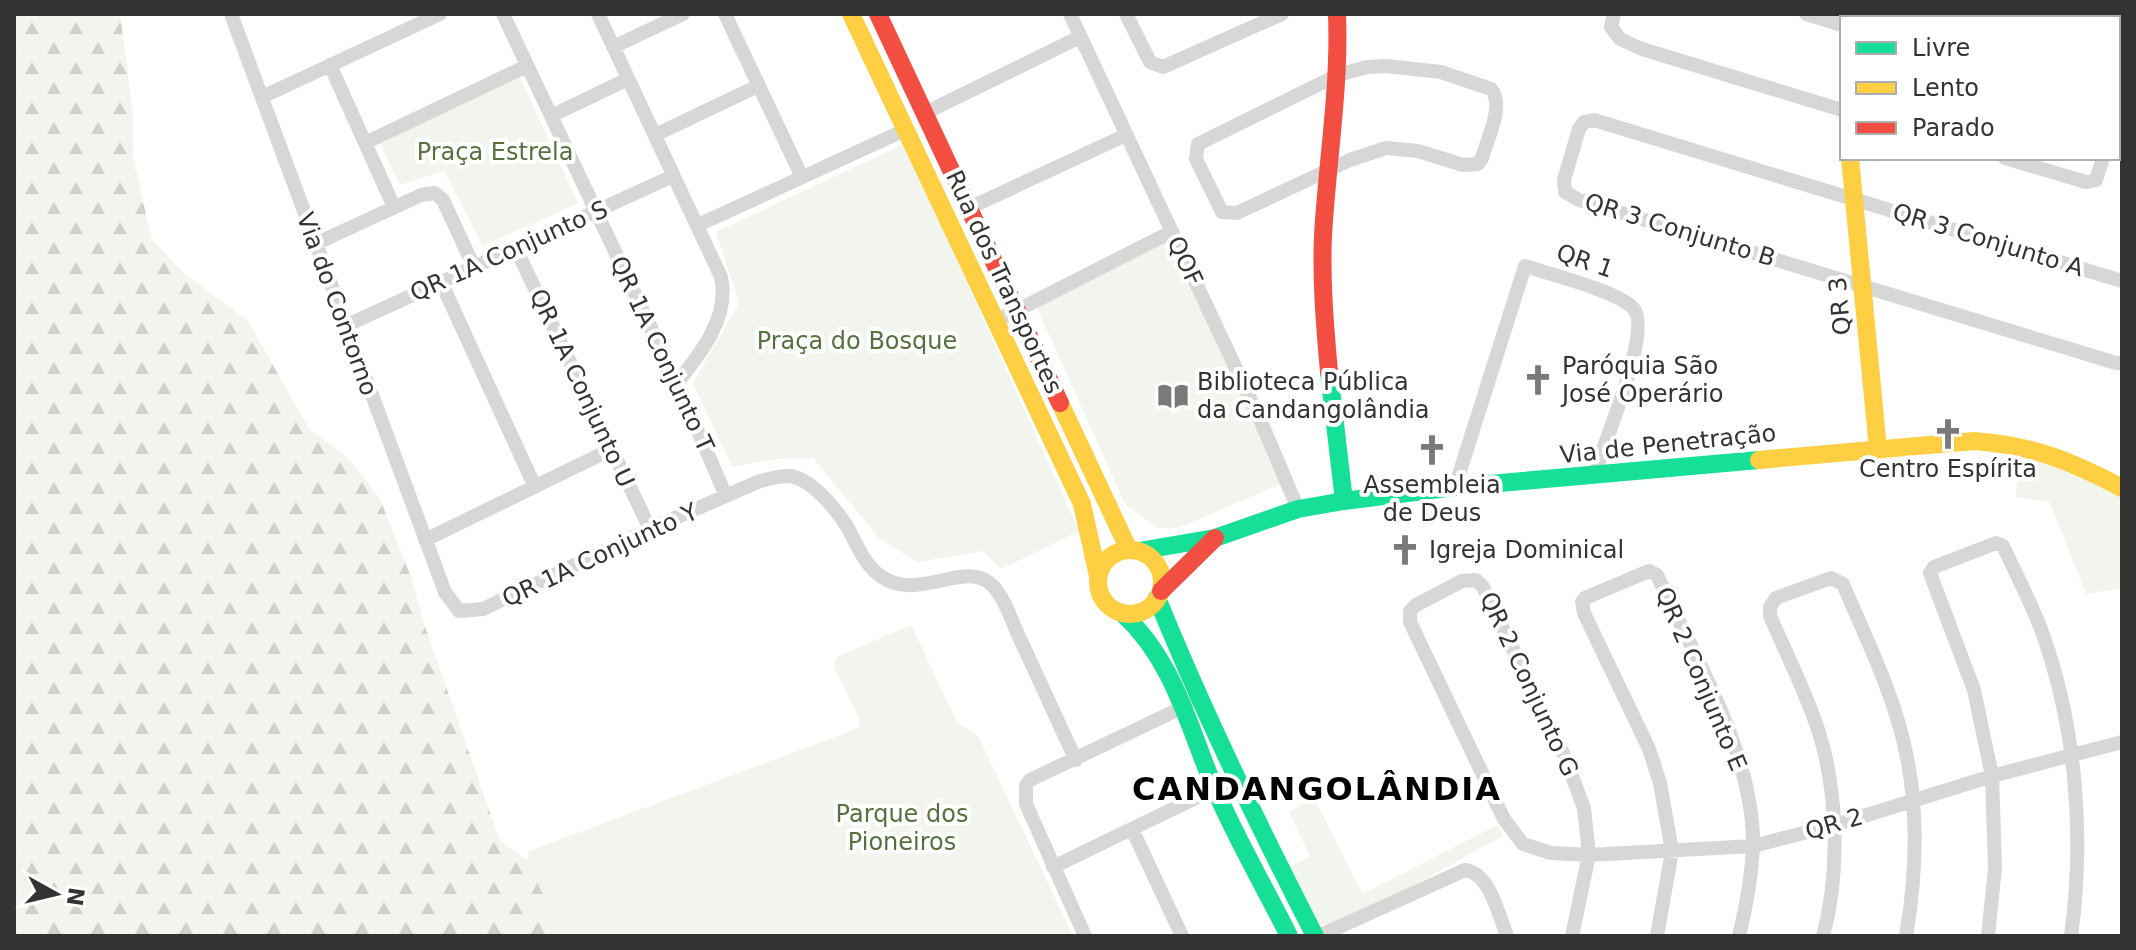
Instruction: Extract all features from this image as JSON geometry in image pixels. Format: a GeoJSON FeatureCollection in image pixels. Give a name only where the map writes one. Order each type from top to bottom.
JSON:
{"type":"FeatureCollection","features":[{"type":"Feature","properties":{"kind":"street","name":"Via do Contorno"},"geometry":{"type":"LineString","coordinates":[[231,14],[445,592]]}},
{"type":"Feature","properties":{"kind":"street"},"geometry":{"type":"LineString","coordinates":[[262,97],[440,14]]}},
{"type":"Feature","properties":{"kind":"street","name":"QR 1A Conjunto T"},"geometry":{"type":"LineString","coordinates":[[503,14],[677,383],[726,496]]}},
{"type":"Feature","properties":{"kind":"street"},"geometry":{"type":"LineString","coordinates":[[598,14],[698,225],[724,290],[717,322],[677,383]]}},
{"type":"Feature","properties":{"kind":"street"},"geometry":{"type":"LineString","coordinates":[[613,47],[683,14]]}},
{"type":"Feature","properties":{"kind":"street"},"geometry":{"type":"LineString","coordinates":[[725,14],[802,177]]}},
{"type":"Feature","properties":{"kind":"street","name":"Rua dos Transportes"},"geometry":{"type":"LineString","coordinates":[[851,14],[1082,504],[1098,576]]}},
{"type":"Feature","properties":{"kind":"street","name":"QOF"},"geometry":{"type":"LineString","coordinates":[[1070,14],[1262,424],[1298,509]]}},
{"type":"Feature","properties":{"kind":"street"},"geometry":{"type":"LineString","coordinates":[[1126,14],[1150,62],[1153,66],[1163,67],[1282,14]]}},
{"type":"Feature","properties":{"kind":"street"},"geometry":{"type":"LineString","coordinates":[[1337,14],[1338,75],[1323,239],[1323,290],[1344,501]]}},
{"type":"Feature","properties":{"kind":"street"},"geometry":{"type":"LineString","coordinates":[[1614,14],[1611,27],[1620,39],[1840,109]]}},
{"type":"Feature","properties":{"kind":"street"},"geometry":{"type":"LineString","coordinates":[[1806,14],[1840,24]]}},
{"type":"Feature","properties":{"kind":"street","name":"Rua dos Transportes"},"geometry":{"type":"LineString","coordinates":[[881,15],[1016,310],[1134,551]]}},
{"type":"Feature","properties":{"kind":"street"},"geometry":{"type":"LineString","coordinates":[[925,113],[1080,37]]}},
{"type":"Feature","properties":{"kind":"street"},"geometry":{"type":"LineString","coordinates":[[871,55],[892,44]]}},
{"type":"Feature","properties":{"kind":"street"},"geometry":{"type":"LineString","coordinates":[[330,65],[394,207]]}},
{"type":"Feature","properties":{"kind":"street"},"geometry":{"type":"LineString","coordinates":[[365,143],[527,66]]}},
{"type":"Feature","properties":{"kind":"street"},"geometry":{"type":"LineString","coordinates":[[1367,67],[1441,72],[1491,89],[1496,95],[1497,106],[1482,158],[1476,165],[1463,165],[1401,148],[1386,148],[1350,160],[1329,172],[1230,215],[1218,208],[1195,154],[1202,140],[1338,75],[1367,67]]}},
{"type":"Feature","properties":{"kind":"street"},"geometry":{"type":"LineString","coordinates":[[551,116],[628,79]]}},
{"type":"Feature","properties":{"kind":"street"},"geometry":{"type":"LineString","coordinates":[[655,135],[758,86]]}},
{"type":"Feature","properties":{"kind":"street","name":"QR 3 Conjunto B"},"geometry":{"type":"LineString","coordinates":[[1855,198],[1594,120],[1584,122],[1579,129],[1563,187],[1569,196],[1579,200],[1862,286]]}},
{"type":"Feature","properties":{"kind":"street"},"geometry":{"type":"LineString","coordinates":[[698,225],[905,130]]}},
{"type":"Feature","properties":{"kind":"street"},"geometry":{"type":"LineString","coordinates":[[969,208],[1126,135]]}},
{"type":"Feature","properties":{"kind":"street","name":"QR 3"},"geometry":{"type":"LineString","coordinates":[[1850,160],[1878,449]]}},
{"type":"Feature","properties":{"kind":"street"},"geometry":{"type":"LineString","coordinates":[[2012,160],[2092,182],[2098,176],[2102,160]]}},
{"type":"Feature","properties":{"kind":"street","name":"QR 1A Conjunto S"},"geometry":{"type":"LineString","coordinates":[[345,326],[673,176]]}},
{"type":"Feature","properties":{"kind":"street"},"geometry":{"type":"LineString","coordinates":[[315,244],[429,193],[438,195],[474,267]]}},
{"type":"Feature","properties":{"kind":"street","name":"QR 3 Conjunto A"},"geometry":{"type":"LineString","coordinates":[[1855,198],[2122,281]]}},
{"type":"Feature","properties":{"kind":"street"},"geometry":{"type":"LineString","coordinates":[[996,321],[1171,232]]}},
{"type":"Feature","properties":{"kind":"street","name":"QR 1A Conjunto U"},"geometry":{"type":"LineString","coordinates":[[515,247],[650,529]]}},
{"type":"Feature","properties":{"kind":"street","name":"QR 1"},"geometry":{"type":"LineString","coordinates":[[1455,487],[1525,266],[1620,299],[1634,308],[1639,317],[1640,330],[1630,370],[1594,476]]}},
{"type":"Feature","properties":{"kind":"street"},"geometry":{"type":"LineString","coordinates":[[441,282],[535,487]]}},
{"type":"Feature","properties":{"kind":"street"},"geometry":{"type":"LineString","coordinates":[[1862,286],[2122,363]]}},
{"type":"Feature","properties":{"kind":"street","name":"Via de Penetração"},"geometry":{"type":"LineString","coordinates":[[1134,551],[1215,538],[1298,509],[1344,501],[1455,487],[1974,441],[2019,444],[2058,455],[2122,488]]}},
{"type":"Feature","properties":{"kind":"street"},"geometry":{"type":"LineString","coordinates":[[425,540],[612,449]]}},
{"type":"Feature","properties":{"kind":"street","name":"QR 1A Conjunto Y"},"geometry":{"type":"LineString","coordinates":[[445,592],[459,611],[483,609],[650,529],[760,481],[780,476],[801,479],[822,497],[845,524],[871,568],[896,585],[924,586],[976,576],[990,582],[1009,614],[1076,760]]}},
{"type":"Feature","properties":{"kind":"street","name":"Via de Penetração"},"geometry":{"type":"LineString","coordinates":[[1159,594],[1215,538]]}},
{"type":"Feature","properties":{"kind":"street"},"geometry":{"type":"LineString","coordinates":[[1988,936],[1995,868],[1992,776],[1974,690],[1930,573],[1934,567],[1991,544],[2003,546],[2042,631],[2060,696],[2071,754],[2077,842],[2071,936]]}},
{"type":"Feature","properties":{"kind":"street"},"geometry":{"type":"LineString","coordinates":[[1289,936],[1214,788],[1190,701],[1159,594],[1161,578],[1158,567],[1150,557],[1134,551],[1115,554],[1104,563],[1098,576],[1098,589],[1103,600],[1135,623],[1190,701],[1235,779],[1317,936],[1458,872],[1471,871],[1487,887],[1507,936]]}},
{"type":"Feature","properties":{"kind":"street","name":"QR 2 Conjunto E"},"geometry":{"type":"LineString","coordinates":[[1672,851],[1655,765],[1582,606],[1585,598],[1649,571],[1657,575],[1729,730],[1748,795],[1753,846]]}},
{"type":"Feature","properties":{"kind":"street"},"geometry":{"type":"LineString","coordinates":[[1823,936],[1833,889],[1835,825],[1817,729],[1770,616],[1770,607],[1776,598],[1831,578],[1843,584],[1900,726],[1914,799],[1912,898],[1906,936]]}},
{"type":"Feature","properties":{"kind":"street","name":"QR 2 Conjunto G"},"geometry":{"type":"LineString","coordinates":[[1538,851],[1523,844],[1504,819],[1410,622],[1410,611],[1416,605],[1462,581],[1476,580],[1483,587],[1564,755],[1584,808],[1589,855],[1572,936]]}},
{"type":"Feature","properties":{"kind":"street"},"geometry":{"type":"LineString","coordinates":[[1123,614],[1143,611],[1159,594]]}},
{"type":"Feature","properties":{"kind":"street"},"geometry":{"type":"LineString","coordinates":[[1085,936],[1026,804],[1025,790],[1030,780],[1076,760],[1190,701]]}},
{"type":"Feature","properties":{"kind":"street","name":"QR 2"},"geometry":{"type":"LineString","coordinates":[[1538,851],[1589,855],[1753,846],[1835,825],[1992,776],[2122,742]]}},
{"type":"Feature","properties":{"kind":"street"},"geometry":{"type":"LineString","coordinates":[[1053,867],[1235,779]]}},
{"type":"Feature","properties":{"kind":"street"},"geometry":{"type":"LineString","coordinates":[[1132,829],[1182,936]]}},
{"type":"Feature","properties":{"kind":"street"},"geometry":{"type":"LineString","coordinates":[[1739,936],[1753,846]]}},
{"type":"Feature","properties":{"kind":"street"},"geometry":{"type":"LineString","coordinates":[[1657,936],[1672,851]]}},
{"type":"Feature","properties":{"kind":"green space"},"geometry":{"type":"Polygon","coordinates":[[[14,14],[120,14],[133,112],[133,158],[152,240],[186,275],[248,321],[309,429],[348,458],[380,499],[411,577],[423,621],[500,841],[527,860],[563,936],[14,936],[14,14]]]}},
{"type":"Feature","properties":{"kind":"green space","name":"Praça Estrela"},"geometry":{"type":"Polygon","coordinates":[[[519,76],[578,203],[483,246],[444,171],[400,185],[380,144],[519,76]]]}},
{"type":"Feature","properties":{"kind":"green space","name":"Praça do Bosque"},"geometry":{"type":"Polygon","coordinates":[[[904,144],[1079,531],[1001,569],[983,551],[917,562],[879,538],[813,458],[774,459],[732,467],[693,383],[739,303],[716,232],[904,144]]]}},
{"type":"Feature","properties":{"kind":"green space"},"geometry":{"type":"Polygon","coordinates":[[[1166,231],[1288,481],[1178,528],[1157,528],[1125,504],[1033,299],[1166,231]]]}},
{"type":"Feature","properties":{"kind":"green space"},"geometry":{"type":"Polygon","coordinates":[[[2025,448],[2122,494],[2122,588],[2086,594],[2050,502],[2015,497],[2025,448]]]}},
{"type":"Feature","properties":{"kind":"green space","name":"Parque dos Pioneiros"},"geometry":{"type":"Polygon","coordinates":[[[911,625],[957,722],[978,736],[1073,936],[563,936],[527,860],[529,851],[859,728],[860,720],[834,667],[837,657],[911,625]]]}},
{"type":"Feature","properties":{"kind":"green space"},"geometry":{"type":"Polygon","coordinates":[[[1314,797],[1362,894],[1498,825],[1503,836],[1372,908],[1332,926],[1321,924],[1315,919],[1290,867],[1310,856],[1289,812],[1314,797]]]}},
{"type":"Feature","properties":{"kind":"traffic: fast"},"geometry":{"type":"LineString","coordinates":[[1329,372],[1344,501]]}},
{"type":"Feature","properties":{"kind":"traffic: fast"},"geometry":{"type":"LineString","coordinates":[[1139,551],[1215,538],[1298,509],[1344,501],[1455,487],[1759,460]]}},
{"type":"Feature","properties":{"kind":"traffic: fast"},"geometry":{"type":"LineString","coordinates":[[1157,598],[1232,769],[1315,936]]}},
{"type":"Feature","properties":{"kind":"traffic: fast"},"geometry":{"type":"LineString","coordinates":[[1123,614],[1155,652],[1167,673],[1214,787],[1289,936]]}},
{"type":"Feature","properties":{"kind":"traffic: slow"},"geometry":{"type":"LineString","coordinates":[[851,14],[1082,504],[1098,576]]}},
{"type":"Feature","properties":{"kind":"traffic: slow"},"geometry":{"type":"LineString","coordinates":[[1850,160],[1878,449]]}},
{"type":"Feature","properties":{"kind":"traffic: slow"},"geometry":{"type":"LineString","coordinates":[[1060,403],[1129,550]]}},
{"type":"Feature","properties":{"kind":"traffic: slow"},"geometry":{"type":"LineString","coordinates":[[1759,460],[1974,441],[2014,446],[2051,456],[2122,488]]}},
{"type":"Feature","properties":{"kind":"traffic: slow"},"geometry":{"type":"LineString","coordinates":[[1130,550],[1148,556],[1156,564],[1162,582],[1156,600],[1148,608],[1130,614],[1112,608],[1104,600],[1098,582],[1104,564],[1112,556],[1130,550]]}},
{"type":"Feature","properties":{"kind":"traffic: jam"},"geometry":{"type":"LineString","coordinates":[[878,14],[1060,403]]}},
{"type":"Feature","properties":{"kind":"traffic: jam"},"geometry":{"type":"LineString","coordinates":[[1329,372],[1323,253],[1337,70],[1337,14]]}},
{"type":"Feature","properties":{"kind":"traffic: jam"},"geometry":{"type":"LineString","coordinates":[[1161,591],[1215,538]]}},
{"type":"Feature","properties":{"kind":"place","name":"Paróquia São José Operário"},"geometry":{"type":"Point","coordinates":[1538,380]}},
{"type":"Feature","properties":{"kind":"place","name":"Biblioteca Pública da Candangolândia"},"geometry":{"type":"Point","coordinates":[1173,396]}},
{"type":"Feature","properties":{"kind":"place","name":"Centro Espírita"},"geometry":{"type":"Point","coordinates":[1948,434]}},
{"type":"Feature","properties":{"kind":"place","name":"Assembleia de Deus"},"geometry":{"type":"Point","coordinates":[1432,450]}},
{"type":"Feature","properties":{"kind":"place","name":"Igreja Dominical"},"geometry":{"type":"Point","coordinates":[1405,550]}},
{"type":"Feature","properties":{"kind":"district","name":"CANDANGOLÂNDIA"},"geometry":{"type":"Point","coordinates":[1317,789]}}]}
